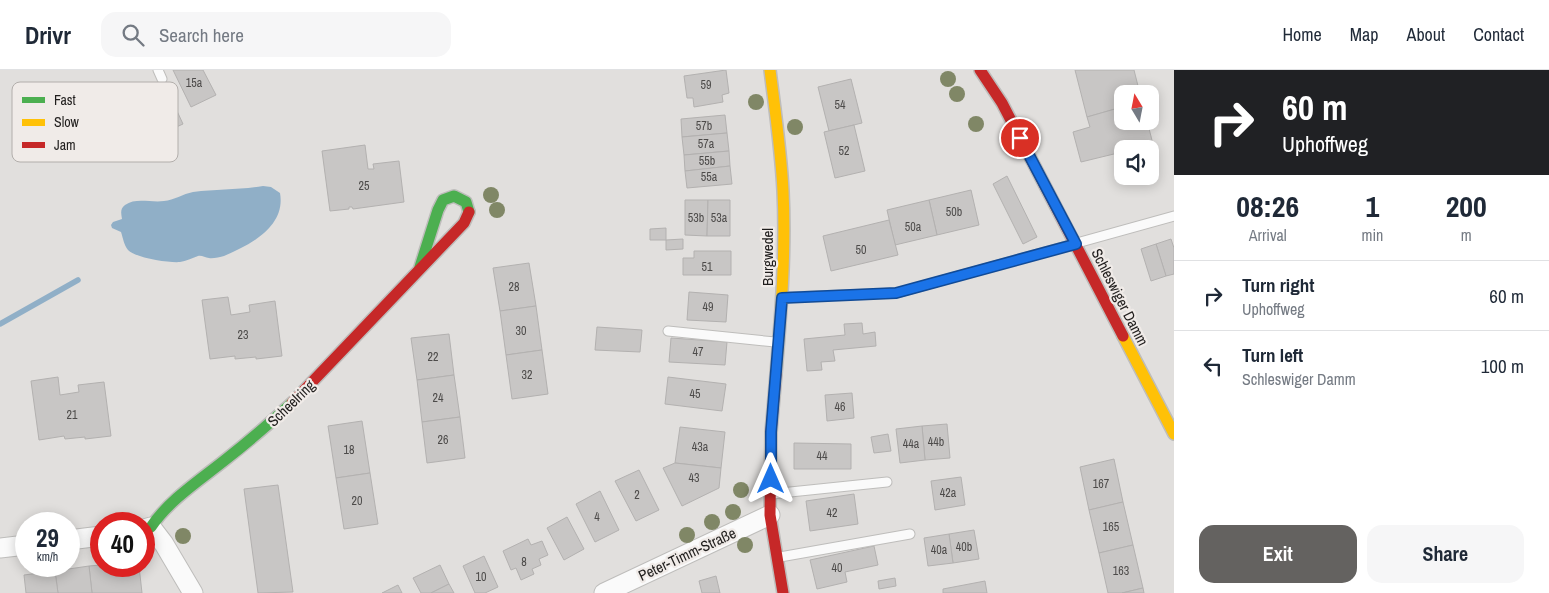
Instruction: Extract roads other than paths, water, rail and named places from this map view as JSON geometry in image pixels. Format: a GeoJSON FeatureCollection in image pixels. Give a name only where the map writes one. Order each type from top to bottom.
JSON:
{"type":"FeatureCollection","features":[{"type":"Feature","properties":{"kind":"street","name":"Burgwedel"},"geometry":{"type":"LineString","coordinates":[[770,70],[780,148],[783,193],[782,298],[771,432],[770,515],[784,593]]}},
{"type":"Feature","properties":{"kind":"street","name":"Schleswiger Damm"},"geometry":{"type":"LineString","coordinates":[[980,70],[1002,102],[1174,434]]}},
{"type":"Feature","properties":{"kind":"street","name":"Scheelring"},"geometry":{"type":"LineString","coordinates":[[155,519],[191,486],[256,436],[304,392],[464,222],[469,212],[466,202],[454,196],[443,200],[420,267]]}},
{"type":"Feature","properties":{"kind":"street","name":"Peter-Timm-Straße"},"geometry":{"type":"LineString","coordinates":[[604,593],[770,515]]}},
{"type":"Feature","properties":{"kind":"street","name":"Scheelring"},"geometry":{"type":"LineString","coordinates":[[155,536],[164,544],[193,593]]}},
{"type":"Feature","properties":{"kind":"street"},"geometry":{"type":"LineString","coordinates":[[0,548],[15,546]]}},
{"type":"Feature","properties":{"kind":"lane"},"geometry":{"type":"LineString","coordinates":[[158,70],[162,79]]}},
{"type":"Feature","properties":{"kind":"lane"},"geometry":{"type":"LineString","coordinates":[[782,298],[896,293],[1174,216]]}},
{"type":"Feature","properties":{"kind":"lane"},"geometry":{"type":"LineString","coordinates":[[668,331],[778,342]]}},
{"type":"Feature","properties":{"kind":"lane"},"geometry":{"type":"LineString","coordinates":[[771,494],[887,482]]}},
{"type":"Feature","properties":{"kind":"lane"},"geometry":{"type":"LineString","coordinates":[[777,557],[910,534]]}},
{"type":"Feature","properties":{"kind":"water"},"geometry":{"type":"Polygon","coordinates":[[[263,186],[271,187],[280,193],[280,205],[272,225],[255,240],[224,256],[210,258],[199,256],[180,262],[145,258],[128,250],[121,232],[112,228],[111,225],[113,222],[122,219],[122,208],[134,201],[164,201],[193,192],[263,186]]]}},
{"type":"Feature","properties":{"kind":"waterway"},"geometry":{"type":"LineString","coordinates":[[0,324],[78,280]]}}]}
